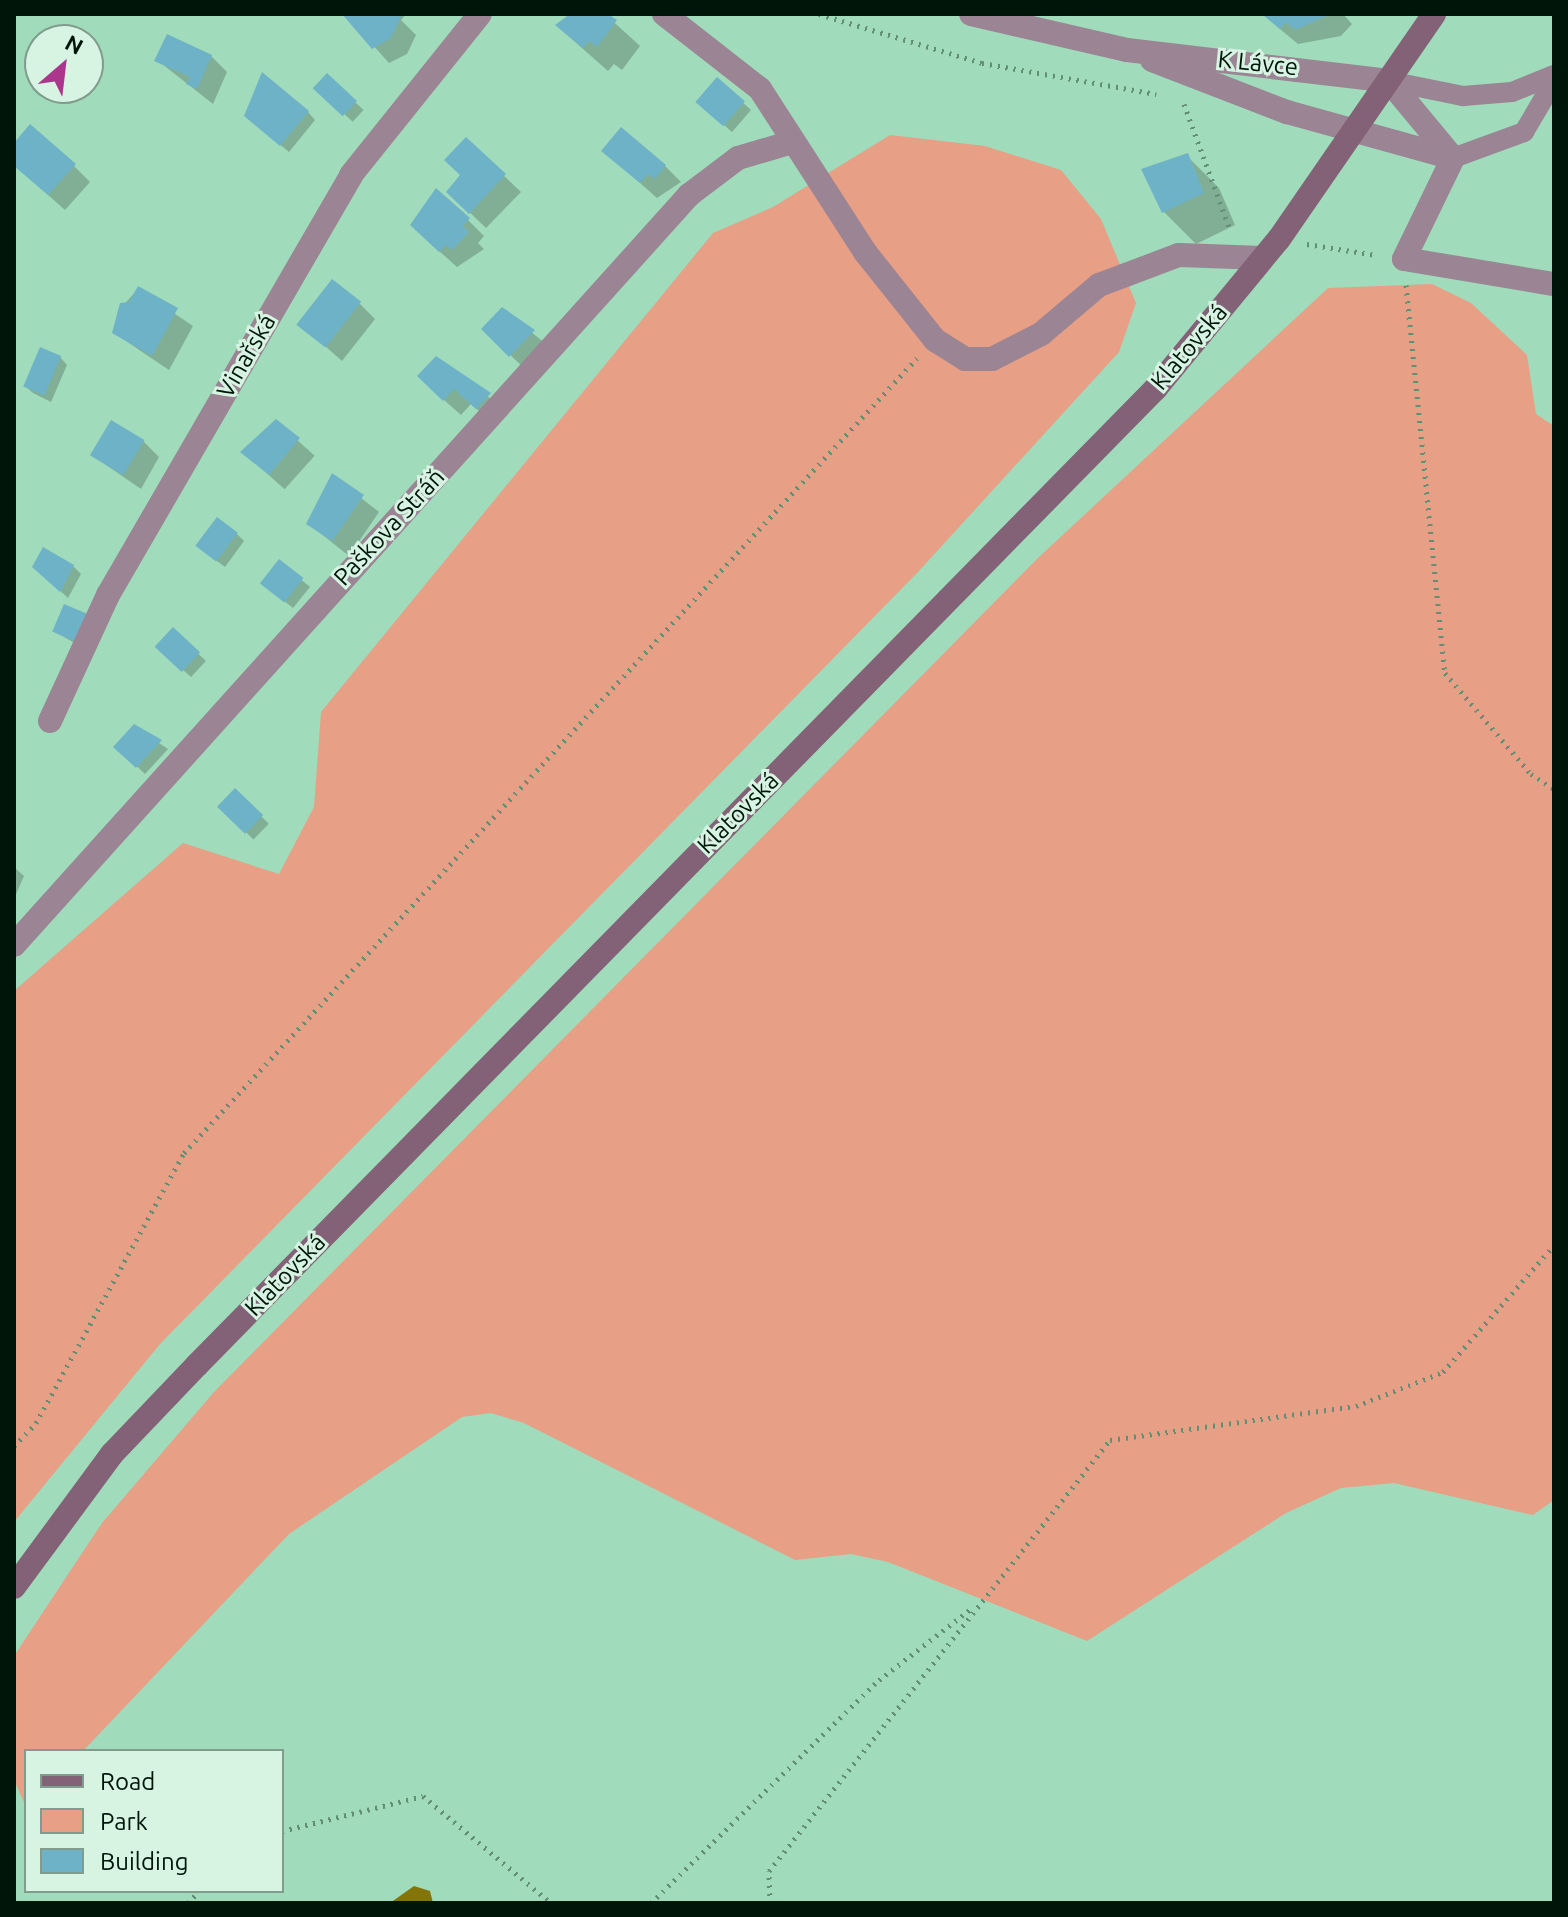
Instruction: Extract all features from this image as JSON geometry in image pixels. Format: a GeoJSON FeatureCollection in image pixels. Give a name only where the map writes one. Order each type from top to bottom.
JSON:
{"type":"FeatureCollection","features":[{"type":"Feature","properties":{"kind":"main road","name":"Klatovská"},"geometry":{"type":"LineString","coordinates":[[14,1587],[122,1444],[1156,388],[1355,128],[1434,14]]}},
{"type":"Feature","properties":{"kind":"street","name":"Vinařská"},"geometry":{"type":"LineString","coordinates":[[50,721],[108,595],[351,175],[480,14]]}},
{"type":"Feature","properties":{"kind":"street"},"geometry":{"type":"LineString","coordinates":[[664,14],[760,89],[789,143],[935,340],[965,359],[992,359],[1041,334],[1099,285],[1179,255],[1261,251]]}},
{"type":"Feature","properties":{"kind":"street","name":"K Lávce"},"geometry":{"type":"LineString","coordinates":[[971,14],[1127,50],[1389,81]]}},
{"type":"Feature","properties":{"kind":"street","name":"K Lávce"},"geometry":{"type":"LineString","coordinates":[[1127,50],[1261,103],[1453,158]]}},
{"type":"Feature","properties":{"kind":"street"},"geometry":{"type":"LineString","coordinates":[[1389,81],[1453,158],[1404,259],[1554,284]]}},
{"type":"Feature","properties":{"kind":"street","name":"Paškova Stráň"},"geometry":{"type":"LineString","coordinates":[[14,945],[689,195],[738,158],[789,143]]}},
{"type":"Feature","properties":{"kind":"lane"},"geometry":{"type":"LineString","coordinates":[[1389,81],[1463,96],[1512,92],[1554,75]]}},
{"type":"Feature","properties":{"kind":"lane"},"geometry":{"type":"LineString","coordinates":[[1453,158],[1524,132],[1554,81]]}},
{"type":"Feature","properties":{"kind":"path"},"geometry":{"type":"LineString","coordinates":[[819,14],[982,63],[1168,95]]}},
{"type":"Feature","properties":{"kind":"path"},"geometry":{"type":"LineString","coordinates":[[1182,97],[1261,251],[1404,259],[1445,673],[1531,774],[1554,789]]}},
{"type":"Feature","properties":{"kind":"path"},"geometry":{"type":"LineString","coordinates":[[14,1446],[36,1423],[184,1153],[935,340]]}},
{"type":"Feature","properties":{"kind":"path"},"geometry":{"type":"LineString","coordinates":[[770,1903],[769,1871],[1110,1440],[1356,1406],[1443,1372],[1554,1245]]}},
{"type":"Feature","properties":{"kind":"path"},"geometry":{"type":"LineString","coordinates":[[651,1903],[879,1680],[978,1604]]}},
{"type":"Feature","properties":{"kind":"path"},"geometry":{"type":"LineString","coordinates":[[284,1831],[423,1796],[551,1903]]}},
{"type":"Feature","properties":{"kind":"green space"},"geometry":{"type":"Polygon","coordinates":[[[890,135],[985,146],[1061,170],[1101,219],[1136,303],[1119,352],[918,572],[160,1344],[14,1522],[14,991],[183,843],[279,874],[314,807],[321,712],[713,233],[773,207],[890,135]]]}},
{"type":"Feature","properties":{"kind":"green space"},"geometry":{"type":"Polygon","coordinates":[[[1432,284],[1471,303],[1527,355],[1536,414],[1554,426],[1554,1500],[1533,1515],[1394,1483],[1341,1488],[1286,1513],[1087,1641],[888,1562],[851,1554],[795,1560],[524,1423],[491,1413],[462,1417],[289,1534],[85,1749],[24,1749],[24,1802],[14,1780],[14,1656],[102,1523],[214,1392],[1038,558],[1328,288],[1432,284]]]}},
{"type":"Feature","properties":{"kind":"shaded area"},"geometry":{"type":"Polygon","coordinates":[[[414,1886],[430,1891],[433,1903],[390,1903],[414,1886]]]}},
{"type":"Feature","properties":{"kind":"building"},"geometry":{"type":"Polygon","coordinates":[[[342,14],[398,14],[401,17],[391,38],[372,49],[342,14]]]}},
{"type":"Feature","properties":{"kind":"building"},"geometry":{"type":"Polygon","coordinates":[[[570,14],[608,14],[617,20],[597,47],[589,41],[583,48],[555,25],[570,14]]]}},
{"type":"Feature","properties":{"kind":"building"},"geometry":{"type":"Polygon","coordinates":[[[1262,14],[1331,14],[1295,30],[1286,22],[1280,29],[1262,14]]]}},
{"type":"Feature","properties":{"kind":"building"},"geometry":{"type":"Polygon","coordinates":[[[167,34],[212,55],[197,89],[186,84],[190,77],[154,61],[167,34]]]}},
{"type":"Feature","properties":{"kind":"building"},"geometry":{"type":"Polygon","coordinates":[[[262,72],[309,111],[280,146],[244,116],[262,72]]]}},
{"type":"Feature","properties":{"kind":"building"},"geometry":{"type":"Polygon","coordinates":[[[327,73],[357,101],[343,116],[313,88],[327,73]]]}},
{"type":"Feature","properties":{"kind":"building"},"geometry":{"type":"Polygon","coordinates":[[[717,77],[745,101],[723,126],[695,102],[717,77]]]}},
{"type":"Feature","properties":{"kind":"building"},"geometry":{"type":"Polygon","coordinates":[[[30,124],[76,164],[48,195],[14,166],[14,143],[30,124]]]}},
{"type":"Feature","properties":{"kind":"building"},"geometry":{"type":"Polygon","coordinates":[[[621,127],[666,165],[655,179],[648,174],[640,183],[601,151],[621,127]]]}},
{"type":"Feature","properties":{"kind":"building"},"geometry":{"type":"Polygon","coordinates":[[[466,137],[506,174],[469,214],[446,192],[460,175],[444,160],[466,137]]]}},
{"type":"Feature","properties":{"kind":"building"},"geometry":{"type":"Polygon","coordinates":[[[1188,153],[1204,193],[1162,213],[1141,169],[1188,153]]]}},
{"type":"Feature","properties":{"kind":"building"},"geometry":{"type":"Polygon","coordinates":[[[436,188],[470,218],[463,226],[469,232],[452,250],[446,245],[439,252],[410,225],[436,188]]]}},
{"type":"Feature","properties":{"kind":"building"},"geometry":{"type":"Polygon","coordinates":[[[332,279],[361,302],[325,347],[296,325],[332,279]]]}},
{"type":"Feature","properties":{"kind":"building"},"geometry":{"type":"Polygon","coordinates":[[[138,286],[178,308],[152,356],[112,333],[120,303],[129,302],[138,286]]]}},
{"type":"Feature","properties":{"kind":"building"},"geometry":{"type":"Polygon","coordinates":[[[502,307],[535,330],[509,357],[481,329],[502,307]]]}},
{"type":"Feature","properties":{"kind":"building"},"geometry":{"type":"Polygon","coordinates":[[[40,347],[61,356],[44,396],[23,387],[40,347]]]}},
{"type":"Feature","properties":{"kind":"building"},"geometry":{"type":"Polygon","coordinates":[[[436,356],[491,393],[476,409],[454,389],[443,401],[417,376],[436,356]]]}},
{"type":"Feature","properties":{"kind":"building"},"geometry":{"type":"Polygon","coordinates":[[[276,419],[300,438],[269,475],[240,452],[276,419]]]}},
{"type":"Feature","properties":{"kind":"building"},"geometry":{"type":"Polygon","coordinates":[[[111,420],[144,440],[123,475],[90,455],[111,420]]]}},
{"type":"Feature","properties":{"kind":"building"},"geometry":{"type":"Polygon","coordinates":[[[332,473],[364,495],[332,541],[306,524],[332,473]]]}},
{"type":"Feature","properties":{"kind":"building"},"geometry":{"type":"Polygon","coordinates":[[[217,517],[238,533],[216,561],[195,546],[217,517]]]}},
{"type":"Feature","properties":{"kind":"building"},"geometry":{"type":"Polygon","coordinates":[[[43,547],[74,565],[60,592],[32,567],[43,547]]]}},
{"type":"Feature","properties":{"kind":"building"},"geometry":{"type":"Polygon","coordinates":[[[279,559],[303,578],[284,603],[260,583],[279,559]]]}},
{"type":"Feature","properties":{"kind":"building"},"geometry":{"type":"Polygon","coordinates":[[[64,604],[87,614],[75,641],[52,632],[64,604]]]}},
{"type":"Feature","properties":{"kind":"building"},"geometry":{"type":"Polygon","coordinates":[[[173,627],[200,652],[182,672],[155,647],[173,627]]]}},
{"type":"Feature","properties":{"kind":"building"},"geometry":{"type":"Polygon","coordinates":[[[134,724],[162,740],[136,768],[113,747],[134,724]]]}},
{"type":"Feature","properties":{"kind":"building"},"geometry":{"type":"Polygon","coordinates":[[[235,788],[263,815],[245,834],[217,807],[235,788]]]}}]}
